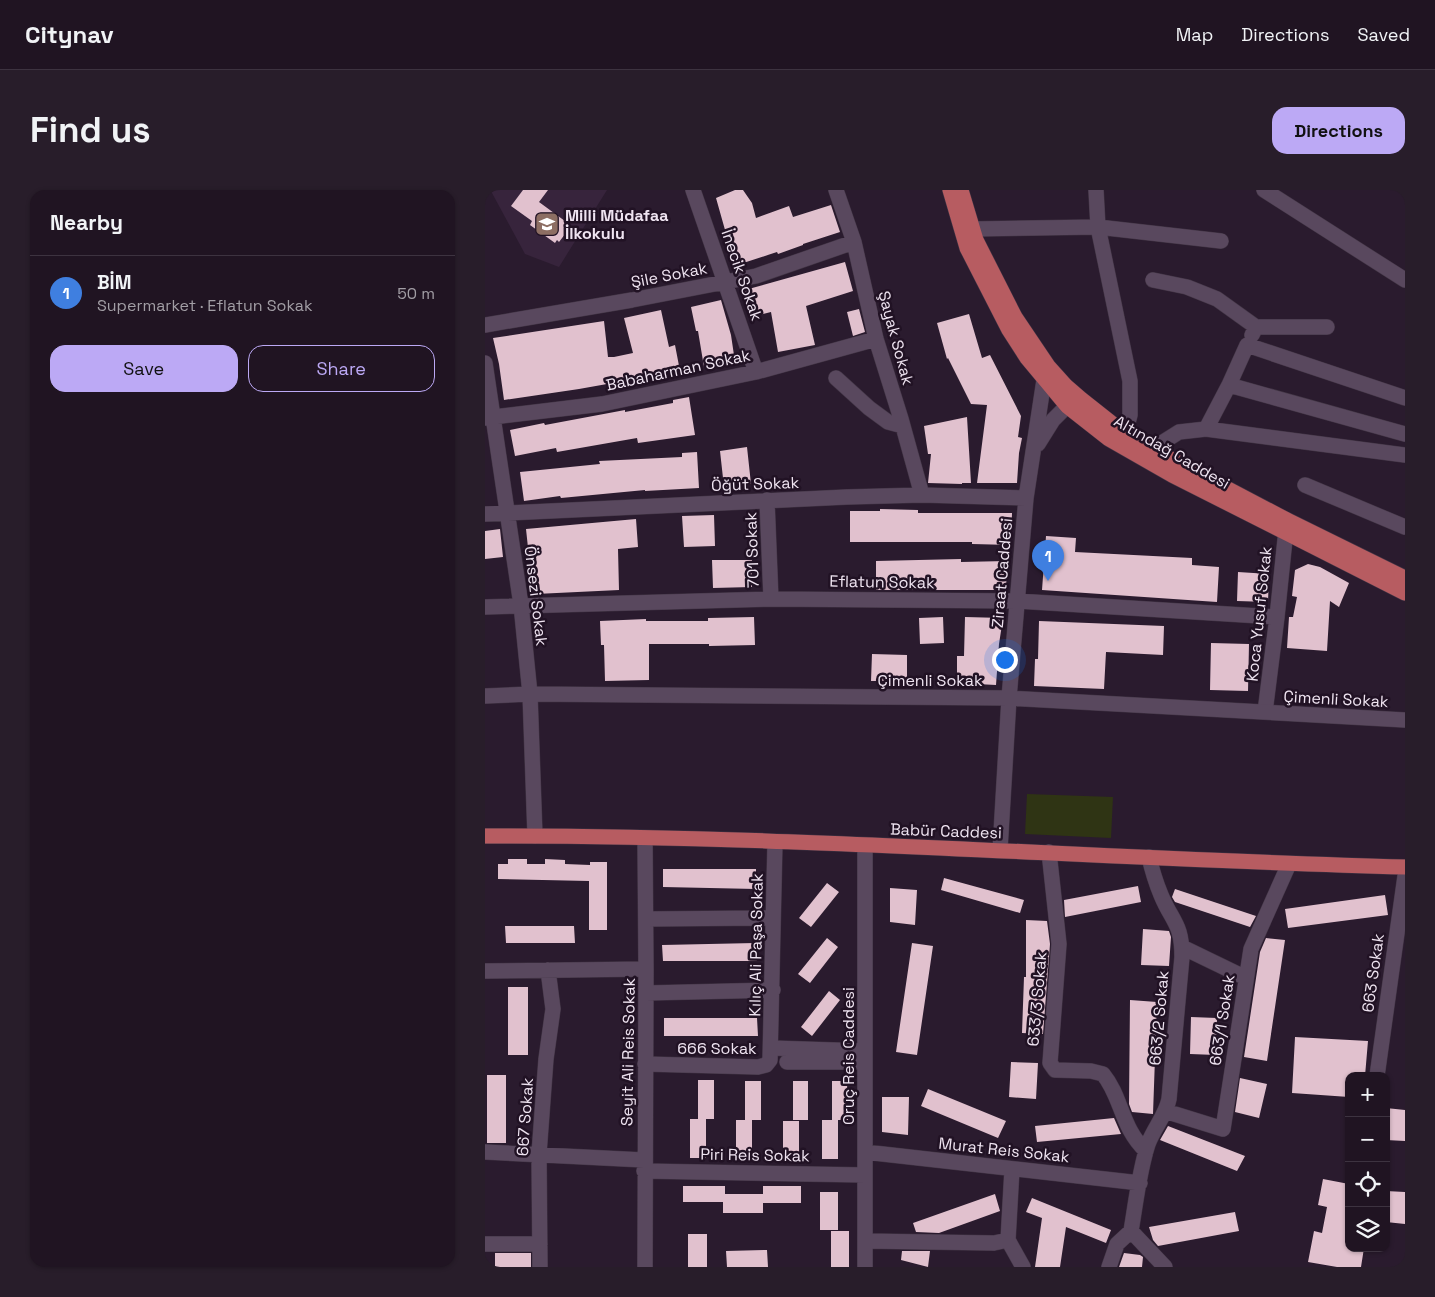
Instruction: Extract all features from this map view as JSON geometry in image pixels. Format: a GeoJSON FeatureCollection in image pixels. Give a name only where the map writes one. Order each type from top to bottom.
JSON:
{"type":"FeatureCollection","features":[{"type":"Feature","properties":{"kind":"main road","name":"Altındağ Caddesi"},"geometry":{"type":"LineString","coordinates":[[950,190],[961,232],[971,258],[1009,330],[1044,380],[1074,402],[1125,434],[1405,593]]}},
{"type":"Feature","properties":{"kind":"main road","name":"Altındağ Caddesi"},"geometry":{"type":"LineString","coordinates":[[961,190],[972,229],[1015,317],[1093,427],[1124,448],[1203,492],[1405,578]]}},
{"type":"Feature","properties":{"kind":"main road","name":"Babür Caddesi"},"geometry":{"type":"LineString","coordinates":[[485,836],[775,842],[1049,852],[1289,864],[1405,866]]}},
{"type":"Feature","properties":{"kind":"street","name":"İnecik Sokak"},"geometry":{"type":"LineString","coordinates":[[693,190],[756,372]]}},
{"type":"Feature","properties":{"kind":"street","name":"Şayak Sokak"},"geometry":{"type":"LineString","coordinates":[[836,190],[854,242],[876,339],[922,495]]}},
{"type":"Feature","properties":{"kind":"street"},"geometry":{"type":"LineString","coordinates":[[1096,190],[1098,227],[1130,381],[1130,416],[1125,434]]}},
{"type":"Feature","properties":{"kind":"street"},"geometry":{"type":"LineString","coordinates":[[1264,190],[1405,280]]}},
{"type":"Feature","properties":{"kind":"street"},"geometry":{"type":"LineString","coordinates":[[972,229],[1098,227],[1221,241]]}},
{"type":"Feature","properties":{"kind":"street","name":"Şile Sokak"},"geometry":{"type":"LineString","coordinates":[[485,325],[632,300],[756,276],[854,242]]}},
{"type":"Feature","properties":{"kind":"street"},"geometry":{"type":"LineString","coordinates":[[1153,280],[1187,287],[1217,299],[1256,327],[1327,327]]}},
{"type":"Feature","properties":{"kind":"street"},"geometry":{"type":"LineString","coordinates":[[1206,429],[1256,327]]}},
{"type":"Feature","properties":{"kind":"street","name":"Babaharman Sokak"},"geometry":{"type":"LineString","coordinates":[[490,417],[602,404],[756,372],[876,339]]}},
{"type":"Feature","properties":{"kind":"street"},"geometry":{"type":"LineString","coordinates":[[1247,345],[1405,398]]}},
{"type":"Feature","properties":{"kind":"street","name":"Önsezi Sokak"},"geometry":{"type":"LineString","coordinates":[[485,363],[490,417],[521,605],[529,694],[535,836]]}},
{"type":"Feature","properties":{"kind":"street"},"geometry":{"type":"LineString","coordinates":[[836,378],[869,408],[888,422],[903,426]]}},
{"type":"Feature","properties":{"kind":"street","name":"Ziraat Caddesi"},"geometry":{"type":"LineString","coordinates":[[1000,850],[1009,698],[1026,498],[1044,380]]}},
{"type":"Feature","properties":{"kind":"street"},"geometry":{"type":"LineString","coordinates":[[1229,385],[1405,434]]}},
{"type":"Feature","properties":{"kind":"street","name":"Ziraat Caddesi"},"geometry":{"type":"LineString","coordinates":[[1034,450],[1049,426],[1074,402]]}},
{"type":"Feature","properties":{"kind":"street"},"geometry":{"type":"LineString","coordinates":[[1152,449],[1179,432],[1206,429],[1405,455]]}},
{"type":"Feature","properties":{"kind":"street"},"geometry":{"type":"LineString","coordinates":[[1305,485],[1405,527]]}},
{"type":"Feature","properties":{"kind":"street","name":"Öğüt Sokak"},"geometry":{"type":"LineString","coordinates":[[485,514],[767,500],[922,495],[1026,498]]}},
{"type":"Feature","properties":{"kind":"street","name":"701 Sokak"},"geometry":{"type":"LineString","coordinates":[[767,500],[771,599]]}},
{"type":"Feature","properties":{"kind":"street","name":"Koca Yusuf Sokak"},"geometry":{"type":"LineString","coordinates":[[1265,712],[1286,527]]}},
{"type":"Feature","properties":{"kind":"street","name":"Eflatun Sokak"},"geometry":{"type":"LineString","coordinates":[[485,607],[771,599],[1017,601],[1277,617]]}},
{"type":"Feature","properties":{"kind":"street","name":"Çimenli Sokak"},"geometry":{"type":"LineString","coordinates":[[485,696],[529,694],[1009,698],[1405,720]]}},
{"type":"Feature","properties":{"kind":"street","name":"Seyit Ali Reis Sokak"},"geometry":{"type":"LineString","coordinates":[[645,838],[647,969],[644,1166],[645,1267]]}},
{"type":"Feature","properties":{"kind":"street","name":"Kılıç Ali Paşa Sokak"},"geometry":{"type":"LineString","coordinates":[[772,1048],[775,842]]}},
{"type":"Feature","properties":{"kind":"street","name":"Oruç Reis Caddesi"},"geometry":{"type":"LineString","coordinates":[[865,846],[865,1267]]}},
{"type":"Feature","properties":{"kind":"street","name":"633/3 Sokak"},"geometry":{"type":"LineString","coordinates":[[1049,852],[1059,944],[1050,1063],[1055,1070],[1091,1071],[1103,1074],[1128,1130],[1146,1151]]}},
{"type":"Feature","properties":{"kind":"street","name":"663/2 Sokak"},"geometry":{"type":"LineString","coordinates":[[1131,1231],[1146,1151],[1169,1099],[1182,947],[1179,926],[1161,896],[1149,857]]}},
{"type":"Feature","properties":{"kind":"street","name":"663/1 Sokak"},"geometry":{"type":"LineString","coordinates":[[1165,1111],[1223,1129],[1251,949],[1289,864]]}},
{"type":"Feature","properties":{"kind":"street","name":"663 Sokak"},"geometry":{"type":"LineString","coordinates":[[1378,1072],[1405,876]]}},
{"type":"Feature","properties":{"kind":"street"},"geometry":{"type":"LineString","coordinates":[[646,919],[773,918]]}},
{"type":"Feature","properties":{"kind":"street"},"geometry":{"type":"LineString","coordinates":[[1182,947],[1246,978]]}},
{"type":"Feature","properties":{"kind":"street"},"geometry":{"type":"LineString","coordinates":[[485,971],[647,969]]}},
{"type":"Feature","properties":{"kind":"street","name":"667 Sokak"},"geometry":{"type":"LineString","coordinates":[[540,1267],[539,1154],[546,1059],[553,1009],[548,970]]}},
{"type":"Feature","properties":{"kind":"street"},"geometry":{"type":"LineString","coordinates":[[646,993],[773,990]]}},
{"type":"Feature","properties":{"kind":"street","name":"666 Sokak"},"geometry":{"type":"LineString","coordinates":[[645,1064],[763,1066],[771,1060],[772,1048],[865,1056]]}},
{"type":"Feature","properties":{"kind":"street"},"geometry":{"type":"LineString","coordinates":[[787,1062],[865,1056]]}},
{"type":"Feature","properties":{"kind":"street","name":"Piri Reis Sokak"},"geometry":{"type":"LineString","coordinates":[[485,1152],[539,1154],[644,1166],[865,1174]]}},
{"type":"Feature","properties":{"kind":"street","name":"Murat Reis Sokak"},"geometry":{"type":"LineString","coordinates":[[865,1152],[1140,1183]]}},
{"type":"Feature","properties":{"kind":"street"},"geometry":{"type":"LineString","coordinates":[[1012,1169],[1008,1240],[1023,1267]]}},
{"type":"Feature","properties":{"kind":"street"},"geometry":{"type":"LineString","coordinates":[[1109,1267],[1117,1244],[1131,1231],[1165,1267]]}},
{"type":"Feature","properties":{"kind":"street"},"geometry":{"type":"LineString","coordinates":[[865,1241],[994,1243],[1008,1240]]}},
{"type":"Feature","properties":{"kind":"street"},"geometry":{"type":"LineString","coordinates":[[485,1244],[540,1244]]}},
{"type":"Feature","properties":{"kind":"shaded area","name":"Milli Müdafaa İlkokulu"},"geometry":{"type":"Polygon","coordinates":[[[492,190],[607,190],[559,267],[525,254],[492,190]]]}},
{"type":"Feature","properties":{"kind":"green space"},"geometry":{"type":"Polygon","coordinates":[[[1027,794],[1113,797],[1111,838],[1025,834],[1027,794]]]}},
{"type":"Feature","properties":{"kind":"building"},"geometry":{"type":"Polygon","coordinates":[[[523,190],[548,190],[539,202],[569,224],[567,227],[569,229],[559,242],[557,240],[555,243],[530,225],[532,221],[511,206],[523,190]]]}},
{"type":"Feature","properties":{"kind":"building"},"geometry":{"type":"Polygon","coordinates":[[[735,190],[743,190],[752,203],[756,218],[789,206],[793,217],[831,205],[840,232],[778,254],[777,252],[737,265],[716,198],[735,190]]]}},
{"type":"Feature","properties":{"kind":"building"},"geometry":{"type":"Polygon","coordinates":[[[845,262],[853,291],[806,306],[815,345],[778,352],[771,312],[752,317],[745,290],[845,262]]]}},
{"type":"Feature","properties":{"kind":"building"},"geometry":{"type":"Polygon","coordinates":[[[721,300],[731,335],[735,362],[704,367],[698,331],[696,331],[691,307],[721,300]]]}},
{"type":"Feature","properties":{"kind":"building"},"geometry":{"type":"Polygon","coordinates":[[[859,309],[865,332],[853,336],[847,312],[859,309]]]}},
{"type":"Feature","properties":{"kind":"building"},"geometry":{"type":"Polygon","coordinates":[[[661,310],[669,347],[675,345],[680,371],[504,400],[493,338],[604,321],[608,357],[614,357],[633,353],[624,318],[661,310]]]}},
{"type":"Feature","properties":{"kind":"building"},"geometry":{"type":"Polygon","coordinates":[[[969,314],[982,358],[990,355],[1021,416],[1018,437],[1022,438],[1017,483],[977,483],[987,405],[971,404],[947,359],[937,323],[969,314]]]}},
{"type":"Feature","properties":{"kind":"building"},"geometry":{"type":"Polygon","coordinates":[[[689,397],[695,435],[638,443],[637,438],[557,452],[556,448],[515,456],[510,430],[625,410],[625,412],[673,403],[673,400],[689,397]]]}},
{"type":"Feature","properties":{"kind":"building"},"geometry":{"type":"Polygon","coordinates":[[[967,417],[971,483],[928,483],[931,454],[928,454],[924,426],[967,417]]]}},
{"type":"Feature","properties":{"kind":"building"},"geometry":{"type":"Polygon","coordinates":[[[747,447],[751,484],[724,487],[720,451],[747,447]]]}},
{"type":"Feature","properties":{"kind":"building"},"geometry":{"type":"Polygon","coordinates":[[[697,452],[699,488],[645,490],[561,498],[560,496],[524,501],[520,472],[600,464],[599,461],[682,457],[682,453],[697,452]]]}},
{"type":"Feature","properties":{"kind":"building"},"geometry":{"type":"Polygon","coordinates":[[[880,509],[918,510],[918,513],[1012,513],[1011,545],[972,544],[972,542],[850,542],[850,511],[880,511],[880,509]]]}},
{"type":"Feature","properties":{"kind":"building"},"geometry":{"type":"Polygon","coordinates":[[[714,515],[715,546],[684,547],[682,516],[714,515]]]}},
{"type":"Feature","properties":{"kind":"building"},"geometry":{"type":"Polygon","coordinates":[[[636,519],[638,547],[618,549],[619,590],[536,594],[533,556],[529,557],[526,529],[636,519]]]}},
{"type":"Feature","properties":{"kind":"building"},"geometry":{"type":"Polygon","coordinates":[[[500,529],[503,557],[485,559],[485,531],[500,529]]]}},
{"type":"Feature","properties":{"kind":"building"},"geometry":{"type":"Polygon","coordinates":[[[1046,536],[1076,538],[1075,552],[1192,558],[1192,565],[1219,567],[1217,602],[1042,590],[1046,536]]]}},
{"type":"Feature","properties":{"kind":"building"},"geometry":{"type":"Polygon","coordinates":[[[961,559],[961,562],[1007,561],[1006,590],[876,590],[876,561],[961,559]]]}},
{"type":"Feature","properties":{"kind":"building"},"geometry":{"type":"Polygon","coordinates":[[[712,560],[752,560],[752,587],[713,588],[712,560]]]}},
{"type":"Feature","properties":{"kind":"building"},"geometry":{"type":"Polygon","coordinates":[[[1308,564],[1320,567],[1349,583],[1339,607],[1330,601],[1327,651],[1287,648],[1289,617],[1293,617],[1297,597],[1292,596],[1295,570],[1308,564]]]}},
{"type":"Feature","properties":{"kind":"building"},"geometry":{"type":"Polygon","coordinates":[[[1238,572],[1269,574],[1268,602],[1237,601],[1238,572]]]}},
{"type":"Feature","properties":{"kind":"building"},"geometry":{"type":"Polygon","coordinates":[[[754,617],[755,645],[649,644],[649,680],[605,681],[604,645],[601,645],[600,621],[646,619],[646,621],[708,621],[708,618],[754,617]]]}},
{"type":"Feature","properties":{"kind":"building"},"geometry":{"type":"Polygon","coordinates":[[[943,617],[944,643],[920,644],[919,618],[943,617]]]}},
{"type":"Feature","properties":{"kind":"building"},"geometry":{"type":"Polygon","coordinates":[[[965,617],[1003,618],[996,685],[957,683],[957,656],[964,656],[965,617]]]}},
{"type":"Feature","properties":{"kind":"building"},"geometry":{"type":"Polygon","coordinates":[[[1039,621],[1164,626],[1163,655],[1106,652],[1104,689],[1034,686],[1035,659],[1038,659],[1039,621]]]}},
{"type":"Feature","properties":{"kind":"building"},"geometry":{"type":"Polygon","coordinates":[[[1211,643],[1249,644],[1248,691],[1210,690],[1211,643]]]}},
{"type":"Feature","properties":{"kind":"building"},"geometry":{"type":"Polygon","coordinates":[[[872,654],[907,655],[907,681],[871,681],[872,654]]]}},
{"type":"Feature","properties":{"kind":"building"},"geometry":{"type":"Polygon","coordinates":[[[508,859],[527,859],[527,864],[545,864],[545,859],[565,860],[565,864],[590,865],[590,862],[607,862],[607,930],[589,930],[589,881],[498,879],[498,864],[508,864],[508,859]]]}},
{"type":"Feature","properties":{"kind":"building"},"geometry":{"type":"Polygon","coordinates":[[[663,869],[756,869],[756,889],[663,887],[663,869]]]}},
{"type":"Feature","properties":{"kind":"building"},"geometry":{"type":"Polygon","coordinates":[[[944,878],[1024,900],[1020,913],[941,890],[944,878]]]}},
{"type":"Feature","properties":{"kind":"building"},"geometry":{"type":"Polygon","coordinates":[[[827,883],[839,892],[811,927],[799,918],[827,883]]]}},
{"type":"Feature","properties":{"kind":"building"},"geometry":{"type":"Polygon","coordinates":[[[1138,886],[1141,902],[1065,917],[1064,900],[1138,886]]]}},
{"type":"Feature","properties":{"kind":"building"},"geometry":{"type":"Polygon","coordinates":[[[890,888],[917,890],[915,925],[890,922],[890,888]]]}},
{"type":"Feature","properties":{"kind":"building"},"geometry":{"type":"Polygon","coordinates":[[[1175,889],[1256,916],[1250,927],[1175,902],[1172,897],[1175,889]]]}},
{"type":"Feature","properties":{"kind":"building"},"geometry":{"type":"Polygon","coordinates":[[[1385,895],[1388,915],[1288,928],[1285,909],[1385,895]]]}},
{"type":"Feature","properties":{"kind":"building"},"geometry":{"type":"Polygon","coordinates":[[[1026,920],[1047,921],[1050,944],[1043,1034],[1022,1033],[1024,977],[1026,977],[1026,920]]]}},
{"type":"Feature","properties":{"kind":"building"},"geometry":{"type":"Polygon","coordinates":[[[505,926],[574,926],[575,943],[506,943],[505,926]]]}},
{"type":"Feature","properties":{"kind":"building"},"geometry":{"type":"Polygon","coordinates":[[[1143,929],[1169,931],[1171,937],[1169,966],[1141,965],[1143,929]]]}},
{"type":"Feature","properties":{"kind":"building"},"geometry":{"type":"Polygon","coordinates":[[[827,938],[838,947],[810,983],[798,974],[827,938]]]}},
{"type":"Feature","properties":{"kind":"building"},"geometry":{"type":"Polygon","coordinates":[[[1266,938],[1285,940],[1267,1061],[1244,1057],[1260,952],[1266,938]]]}},
{"type":"Feature","properties":{"kind":"building"},"geometry":{"type":"Polygon","coordinates":[[[755,943],[757,961],[663,961],[662,945],[755,943]]]}},
{"type":"Feature","properties":{"kind":"building"},"geometry":{"type":"Polygon","coordinates":[[[912,943],[933,946],[917,1055],[896,1052],[912,943]]]}},
{"type":"Feature","properties":{"kind":"building"},"geometry":{"type":"Polygon","coordinates":[[[508,987],[528,987],[528,1055],[508,1055],[508,987]]]}},
{"type":"Feature","properties":{"kind":"building"},"geometry":{"type":"Polygon","coordinates":[[[829,991],[840,1000],[812,1036],[801,1027],[829,991]]]}},
{"type":"Feature","properties":{"kind":"building"},"geometry":{"type":"Polygon","coordinates":[[[1130,1000],[1157,1002],[1153,1114],[1132,1112],[1129,1104],[1130,1000]]]}},
{"type":"Feature","properties":{"kind":"building"},"geometry":{"type":"Polygon","coordinates":[[[1191,1017],[1217,1018],[1216,1055],[1190,1054],[1191,1017]]]}},
{"type":"Feature","properties":{"kind":"building"},"geometry":{"type":"Polygon","coordinates":[[[664,1018],[757,1018],[758,1036],[664,1036],[664,1018]]]}},
{"type":"Feature","properties":{"kind":"building"},"geometry":{"type":"Polygon","coordinates":[[[1295,1037],[1368,1041],[1365,1072],[1345,1072],[1345,1097],[1292,1093],[1295,1037]]]}},
{"type":"Feature","properties":{"kind":"building"},"geometry":{"type":"Polygon","coordinates":[[[1011,1062],[1038,1063],[1036,1099],[1009,1097],[1011,1062]]]}},
{"type":"Feature","properties":{"kind":"building"},"geometry":{"type":"Polygon","coordinates":[[[487,1075],[506,1075],[506,1143],[487,1143],[487,1075]]]}},
{"type":"Feature","properties":{"kind":"building"},"geometry":{"type":"Polygon","coordinates":[[[1240,1078],[1267,1084],[1259,1118],[1235,1112],[1240,1078]]]}},
{"type":"Feature","properties":{"kind":"building"},"geometry":{"type":"Polygon","coordinates":[[[698,1080],[714,1080],[714,1119],[698,1119],[698,1080]]]}},
{"type":"Feature","properties":{"kind":"building"},"geometry":{"type":"Polygon","coordinates":[[[745,1081],[761,1081],[761,1120],[745,1120],[745,1081]]]}},
{"type":"Feature","properties":{"kind":"building"},"geometry":{"type":"Polygon","coordinates":[[[793,1081],[808,1081],[808,1120],[793,1120],[793,1081]]]}},
{"type":"Feature","properties":{"kind":"building"},"geometry":{"type":"Polygon","coordinates":[[[832,1081],[847,1081],[848,1120],[832,1120],[832,1081]]]}},
{"type":"Feature","properties":{"kind":"building"},"geometry":{"type":"Polygon","coordinates":[[[928,1089],[1006,1121],[998,1138],[921,1106],[928,1089]]]}},
{"type":"Feature","properties":{"kind":"building"},"geometry":{"type":"Polygon","coordinates":[[[882,1097],[909,1097],[908,1135],[882,1132],[882,1097]]]}},
{"type":"Feature","properties":{"kind":"building"},"geometry":{"type":"Polygon","coordinates":[[[1390,1108],[1405,1110],[1405,1141],[1390,1140],[1390,1108]]]}},
{"type":"Feature","properties":{"kind":"building"},"geometry":{"type":"Polygon","coordinates":[[[1114,1118],[1121,1134],[1037,1142],[1035,1126],[1114,1118]]]}},
{"type":"Feature","properties":{"kind":"building"},"geometry":{"type":"Polygon","coordinates":[[[690,1119],[706,1119],[706,1158],[690,1158],[690,1119]]]}},
{"type":"Feature","properties":{"kind":"building"},"geometry":{"type":"Polygon","coordinates":[[[736,1120],[752,1120],[752,1159],[736,1159],[736,1120]]]}},
{"type":"Feature","properties":{"kind":"building"},"geometry":{"type":"Polygon","coordinates":[[[822,1120],[838,1120],[838,1159],[822,1159],[822,1120]]]}},
{"type":"Feature","properties":{"kind":"building"},"geometry":{"type":"Polygon","coordinates":[[[783,1121],[799,1121],[799,1160],[783,1160],[783,1121]]]}},
{"type":"Feature","properties":{"kind":"building"},"geometry":{"type":"Polygon","coordinates":[[[1168,1126],[1245,1156],[1237,1171],[1160,1140],[1168,1126]]]}},
{"type":"Feature","properties":{"kind":"building"},"geometry":{"type":"Polygon","coordinates":[[[1323,1179],[1345,1183],[1345,1252],[1363,1252],[1361,1267],[1337,1267],[1308,1262],[1314,1231],[1322,1233],[1327,1207],[1318,1205],[1323,1179]]]}},
{"type":"Feature","properties":{"kind":"building"},"geometry":{"type":"Polygon","coordinates":[[[683,1186],[725,1186],[725,1194],[763,1194],[763,1186],[801,1186],[801,1203],[763,1203],[763,1213],[723,1213],[723,1202],[683,1202],[683,1186]]]}},
{"type":"Feature","properties":{"kind":"building"},"geometry":{"type":"Polygon","coordinates":[[[1390,1191],[1405,1192],[1405,1224],[1390,1222],[1390,1191]]]}},
{"type":"Feature","properties":{"kind":"building"},"geometry":{"type":"Polygon","coordinates":[[[820,1192],[838,1192],[838,1230],[820,1230],[820,1192]]]}},
{"type":"Feature","properties":{"kind":"building"},"geometry":{"type":"Polygon","coordinates":[[[995,1194],[1000,1211],[939,1233],[916,1232],[913,1223],[995,1194]]]}},
{"type":"Feature","properties":{"kind":"building"},"geometry":{"type":"Polygon","coordinates":[[[1032,1198],[1111,1230],[1106,1243],[1066,1227],[1060,1267],[1035,1267],[1042,1218],[1026,1212],[1032,1198]]]}},
{"type":"Feature","properties":{"kind":"building"},"geometry":{"type":"Polygon","coordinates":[[[1235,1212],[1239,1231],[1158,1246],[1153,1240],[1149,1227],[1235,1212]]]}},
{"type":"Feature","properties":{"kind":"building"},"geometry":{"type":"Polygon","coordinates":[[[831,1231],[849,1231],[849,1267],[831,1267],[831,1231]]]}},
{"type":"Feature","properties":{"kind":"building"},"geometry":{"type":"Polygon","coordinates":[[[688,1234],[707,1234],[707,1267],[688,1267],[688,1234]]]}},
{"type":"Feature","properties":{"kind":"building"},"geometry":{"type":"Polygon","coordinates":[[[767,1250],[768,1267],[727,1267],[726,1251],[767,1250]]]}},
{"type":"Feature","properties":{"kind":"building"},"geometry":{"type":"Polygon","coordinates":[[[902,1251],[930,1251],[928,1267],[901,1260],[902,1251]]]}},
{"type":"Feature","properties":{"kind":"building"},"geometry":{"type":"Polygon","coordinates":[[[495,1253],[531,1253],[531,1267],[495,1267],[495,1253]]]}},
{"type":"Feature","properties":{"kind":"building"},"geometry":{"type":"Polygon","coordinates":[[[1124,1253],[1143,1257],[1142,1267],[1119,1267],[1124,1253]]]}},
{"type":"Feature","properties":{"kind":"place","name":"Milli Müdafaa İlkokulu"},"geometry":{"type":"Point","coordinates":[547,224]}},
{"type":"Feature","properties":{"kind":"place","name":"BİM"},"geometry":{"type":"Point","coordinates":[1048,581]}}]}
